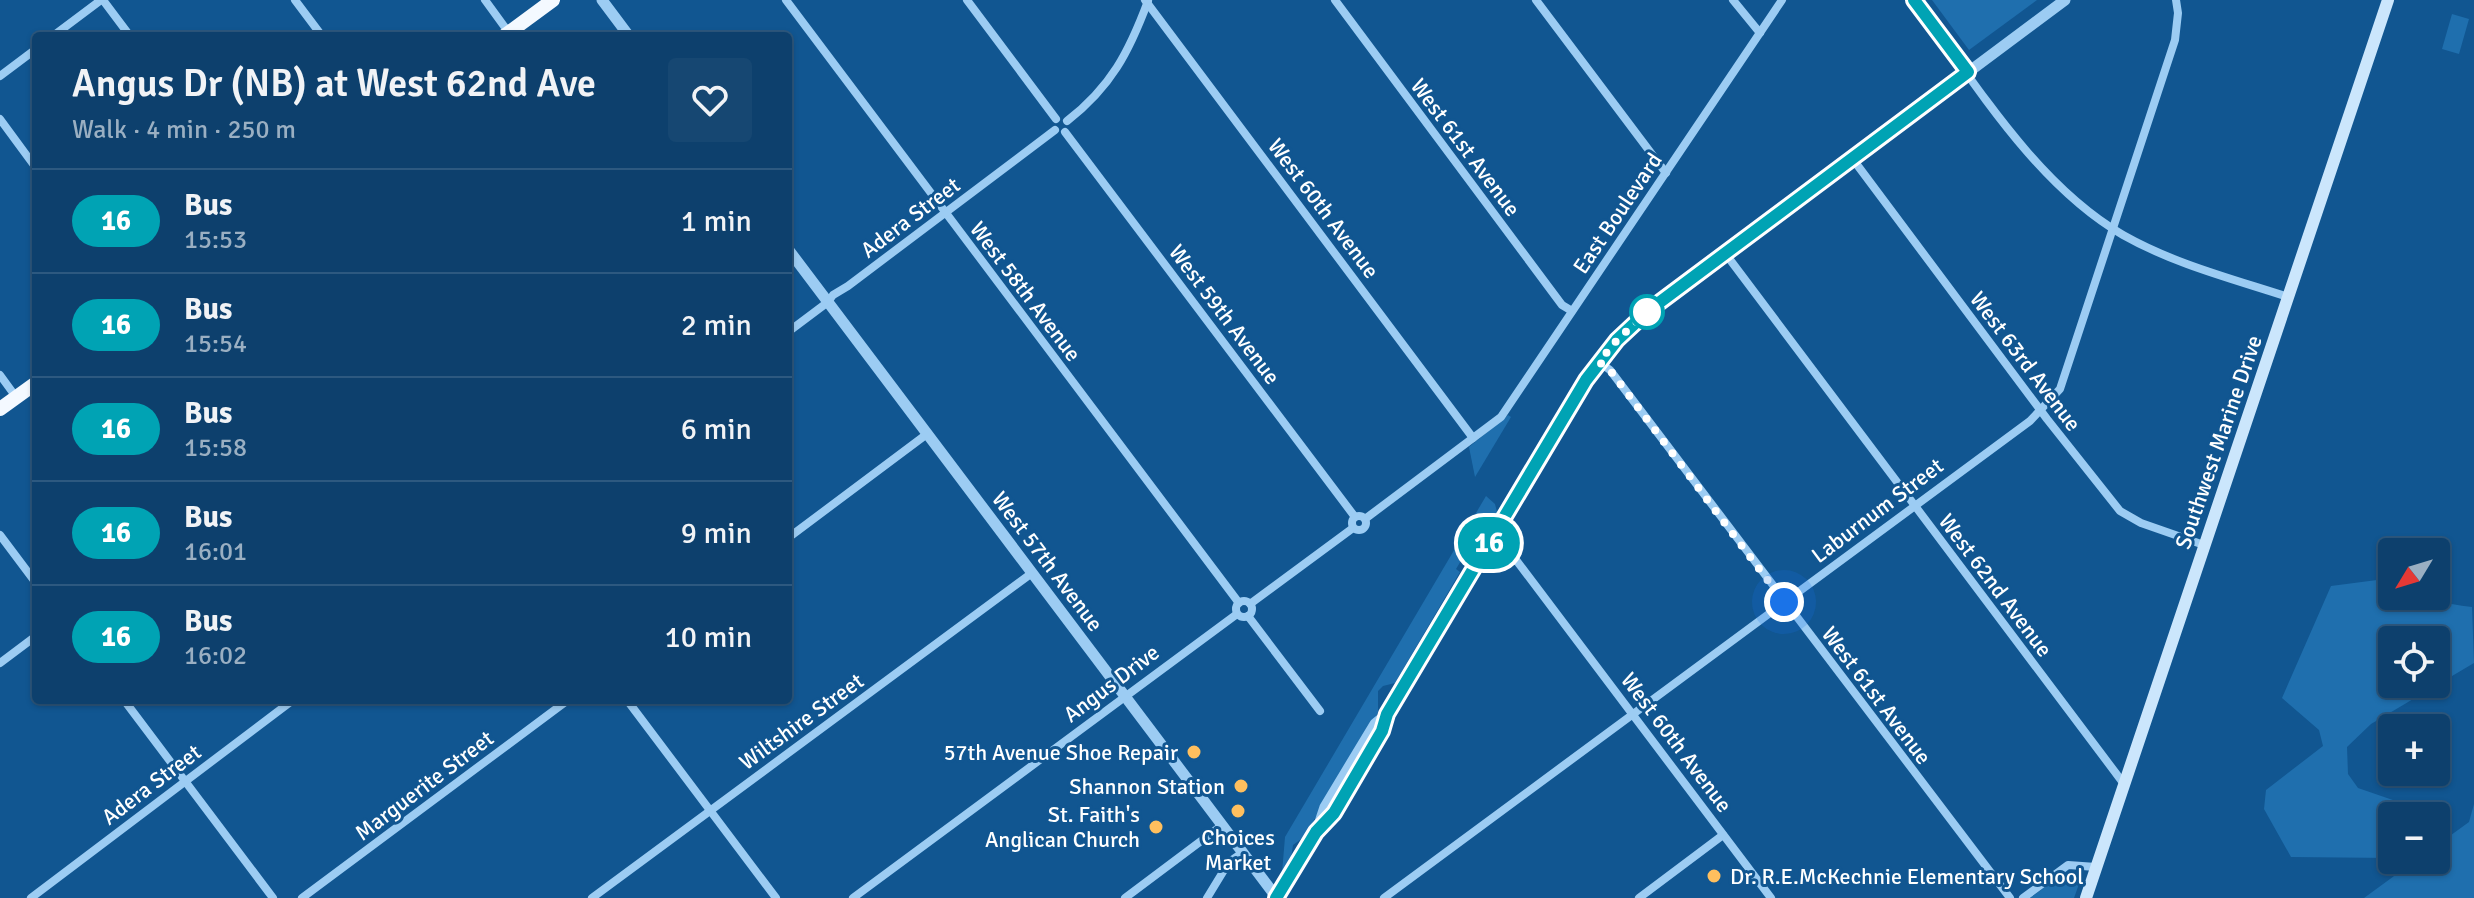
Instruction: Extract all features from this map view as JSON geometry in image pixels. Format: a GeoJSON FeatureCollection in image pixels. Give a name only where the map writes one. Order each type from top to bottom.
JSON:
{"type":"FeatureCollection","features":[{"type":"Feature","properties":{"kind":"highway"},"geometry":{"type":"LineString","coordinates":[[510,32],[553,0]]}},
{"type":"Feature","properties":{"kind":"highway"},"geometry":{"type":"LineString","coordinates":[[0,409],[32,386]]}},
{"type":"Feature","properties":{"kind":"main road","name":"Southwest Marine Drive"},"geometry":{"type":"LineString","coordinates":[[2086,898],[2388,0]]}},
{"type":"Feature","properties":{"kind":"street"},"geometry":{"type":"LineString","coordinates":[[58,32],[102,0],[127,32]]}},
{"type":"Feature","properties":{"kind":"street"},"geometry":{"type":"LineString","coordinates":[[295,0],[319,32]]}},
{"type":"Feature","properties":{"kind":"street"},"geometry":{"type":"LineString","coordinates":[[485,0],[506,32]]}},
{"type":"Feature","properties":{"kind":"street"},"geometry":{"type":"LineString","coordinates":[[602,0],[626,32]]}},
{"type":"Feature","properties":{"kind":"street","name":"West 58th Avenue"},"geometry":{"type":"LineString","coordinates":[[786,0],[1239,603]]}},
{"type":"Feature","properties":{"kind":"street"},"geometry":{"type":"LineString","coordinates":[[967,0],[1056,119]]}},
{"type":"Feature","properties":{"kind":"street","name":"West 61st Avenue"},"geometry":{"type":"LineString","coordinates":[[1335,0],[1562,305],[1572,311]]}},
{"type":"Feature","properties":{"kind":"street"},"geometry":{"type":"LineString","coordinates":[[1536,0],[1666,173]]}},
{"type":"Feature","properties":{"kind":"street"},"geometry":{"type":"LineString","coordinates":[[1733,0],[1760,33]]}},
{"type":"Feature","properties":{"kind":"street","name":"East Boulevard"},"geometry":{"type":"LineString","coordinates":[[1473,438],[1501,417],[1782,0]]}},
{"type":"Feature","properties":{"kind":"street"},"geometry":{"type":"LineString","coordinates":[[1914,0],[2042,168],[2080,205],[2115,229],[2187,263],[2288,297]]}},
{"type":"Feature","properties":{"kind":"street"},"geometry":{"type":"LineString","coordinates":[[1276,898],[1316,832],[1334,813],[1382,731],[1387,714],[1599,362],[1640,318],[2065,0]]}},
{"type":"Feature","properties":{"kind":"street","name":"Laburnum Street"},"geometry":{"type":"LineString","coordinates":[[1384,898],[2041,410],[2060,389],[2175,40],[2176,0]]}},
{"type":"Feature","properties":{"kind":"street"},"geometry":{"type":"LineString","coordinates":[[1067,121],[1096,97],[1114,76],[1147,1]]}},
{"type":"Feature","properties":{"kind":"street","name":"West 60th Avenue"},"geometry":{"type":"LineString","coordinates":[[1147,1],[1473,438]]}},
{"type":"Feature","properties":{"kind":"street"},"geometry":{"type":"LineString","coordinates":[[0,76],[32,52]]}},
{"type":"Feature","properties":{"kind":"street"},"geometry":{"type":"LineString","coordinates":[[0,119],[32,163]]}},
{"type":"Feature","properties":{"kind":"street"},"geometry":{"type":"LineString","coordinates":[[1056,119],[1067,121]]}},
{"type":"Feature","properties":{"kind":"street"},"geometry":{"type":"LineString","coordinates":[[1056,119],[1053,126],[1061,133],[1068,128],[1067,121]]}},
{"type":"Feature","properties":{"kind":"street","name":"Adera Street"},"geometry":{"type":"LineString","coordinates":[[792,329],[1055,130]]}},
{"type":"Feature","properties":{"kind":"street","name":"West 59th Avenue"},"geometry":{"type":"LineString","coordinates":[[1065,132],[1355,517]]}},
{"type":"Feature","properties":{"kind":"street","name":"West 63rd Avenue"},"geometry":{"type":"LineString","coordinates":[[1852,158],[2120,511],[2141,523],[2204,545]]}},
{"type":"Feature","properties":{"kind":"street","name":"West 62nd Avenue"},"geometry":{"type":"LineString","coordinates":[[1725,253],[2124,784]]}},
{"type":"Feature","properties":{"kind":"street","name":"West 57th Avenue"},"geometry":{"type":"LineString","coordinates":[[792,254],[1276,898]]}},
{"type":"Feature","properties":{"kind":"street","name":"West 61st Avenue"},"geometry":{"type":"LineString","coordinates":[[1599,362],[1610,370],[2010,898]]}},
{"type":"Feature","properties":{"kind":"street"},"geometry":{"type":"LineString","coordinates":[[0,375],[16,397]]}},
{"type":"Feature","properties":{"kind":"street"},"geometry":{"type":"LineString","coordinates":[[792,535],[927,434]]}},
{"type":"Feature","properties":{"kind":"street"},"geometry":{"type":"LineString","coordinates":[[1365,519],[1473,438]]}},
{"type":"Feature","properties":{"kind":"street"},"geometry":{"type":"LineString","coordinates":[[1353,528],[1355,517],[1365,519]]}},
{"type":"Feature","properties":{"kind":"street"},"geometry":{"type":"LineString","coordinates":[[1250,604],[1353,528],[1363,530],[1365,519]]}},
{"type":"Feature","properties":{"kind":"street","name":"West 60th Avenue"},"geometry":{"type":"LineString","coordinates":[[1495,532],[1771,898]]}},
{"type":"Feature","properties":{"kind":"street"},"geometry":{"type":"LineString","coordinates":[[0,535],[32,578]]}},
{"type":"Feature","properties":{"kind":"street","name":"Wiltshire Street"},"geometry":{"type":"LineString","coordinates":[[592,898],[1032,573]]}},
{"type":"Feature","properties":{"kind":"street"},"geometry":{"type":"LineString","coordinates":[[1245,601],[1250,604],[1252,611],[1248,616],[1237,614],[1239,603],[1245,601]]}},
{"type":"Feature","properties":{"kind":"street","name":"Angus Drive"},"geometry":{"type":"LineString","coordinates":[[853,898],[1237,614]]}},
{"type":"Feature","properties":{"kind":"street"},"geometry":{"type":"LineString","coordinates":[[1248,616],[1320,711]]}},
{"type":"Feature","properties":{"kind":"street"},"geometry":{"type":"LineString","coordinates":[[0,663],[32,639]]}},
{"type":"Feature","properties":{"kind":"street"},"geometry":{"type":"LineString","coordinates":[[127,704],[273,898]]}},
{"type":"Feature","properties":{"kind":"street","name":"Adera Street"},"geometry":{"type":"LineString","coordinates":[[31,898],[288,704]]}},
{"type":"Feature","properties":{"kind":"street","name":"Marguerite Street"},"geometry":{"type":"LineString","coordinates":[[302,898],[563,704]]}},
{"type":"Feature","properties":{"kind":"street"},"geometry":{"type":"LineString","coordinates":[[630,704],[776,898]]}},
{"type":"Feature","properties":{"kind":"street"},"geometry":{"type":"LineString","coordinates":[[1125,898],[1221,826]]}},
{"type":"Feature","properties":{"kind":"street"},"geometry":{"type":"LineString","coordinates":[[1639,898],[1723,835]]}},
{"type":"Feature","properties":{"kind":"street"},"geometry":{"type":"LineString","coordinates":[[1207,898],[1229,862],[1242,853]]}},
{"type":"Feature","properties":{"kind":"street"},"geometry":{"type":"LineString","coordinates":[[2023,898],[2068,865],[2096,867]]}},
{"type":"Feature","properties":{"kind":"shaded area"},"geometry":{"type":"Polygon","coordinates":[[[1932,0],[2037,0],[1969,50],[1932,0]]]}},
{"type":"Feature","properties":{"kind":"shaded area"},"geometry":{"type":"Polygon","coordinates":[[[2452,14],[2469,19],[2459,54],[2442,49],[2452,14]]]}},
{"type":"Feature","properties":{"kind":"shaded area"},"geometry":{"type":"Polygon","coordinates":[[[1508,415],[1511,417],[1475,477],[1469,447],[1508,415]]]}},
{"type":"Feature","properties":{"kind":"shaded area"},"geometry":{"type":"Polygon","coordinates":[[[1486,496],[1495,504],[1498,516],[1467,561],[1462,559],[1456,569],[1460,572],[1395,683],[1378,691],[1378,713],[1304,837],[1293,845],[1291,858],[1282,873],[1285,837],[1486,496]]]}},
{"type":"Feature","properties":{"kind":"shaded area"},"geometry":{"type":"Polygon","coordinates":[[[2378,580],[2378,610],[2450,610],[2450,603],[2472,607],[2474,663],[2450,677],[2450,626],[2378,626],[2378,698],[2415,698],[2388,714],[2378,714],[2378,720],[2347,747],[2348,774],[2358,788],[2399,802],[2378,802],[2378,858],[2291,857],[2264,809],[2266,790],[2323,746],[2319,730],[2282,698],[2331,586],[2378,580]]]}},
{"type":"Feature","properties":{"kind":"shaded area"},"geometry":{"type":"Polygon","coordinates":[[[2474,804],[2474,898],[2364,898],[2397,874],[2450,874],[2450,836],[2469,822],[2474,804]]]}},
{"type":"Feature","properties":{"kind":"shaded area"},"geometry":{"type":"Polygon","coordinates":[[[2074,870],[2079,875],[2079,884],[2074,898],[2030,898],[2067,871],[2074,870]]]}},
{"type":"Feature","properties":{"kind":"bus line","name":"16"},"geometry":{"type":"LineString","coordinates":[[1276,898],[1316,832],[1334,813],[1382,731],[1387,714],[1586,380],[1617,340],[1648,311],[1968,72],[1914,0]]}},
{"type":"Feature","properties":{"kind":"place","name":"57th Avenue Shoe Repair"},"geometry":{"type":"Point","coordinates":[1194,752]}},
{"type":"Feature","properties":{"kind":"place","name":"Shannon Station"},"geometry":{"type":"Point","coordinates":[1241,786]}},
{"type":"Feature","properties":{"kind":"place","name":"Choices Market"},"geometry":{"type":"Point","coordinates":[1238,811]}},
{"type":"Feature","properties":{"kind":"place","name":"St. Faith's Anglican Church"},"geometry":{"type":"Point","coordinates":[1156,827]}},
{"type":"Feature","properties":{"kind":"place","name":"Dr. R.E.McKechnie Elementary School"},"geometry":{"type":"Point","coordinates":[1714,876]}},
{"type":"Feature","properties":{"kind":"route"},"geometry":{"type":"LineString","coordinates":[[1647,312],[1632,324],[1599,362],[1610,370],[1784,602]]}}]}
